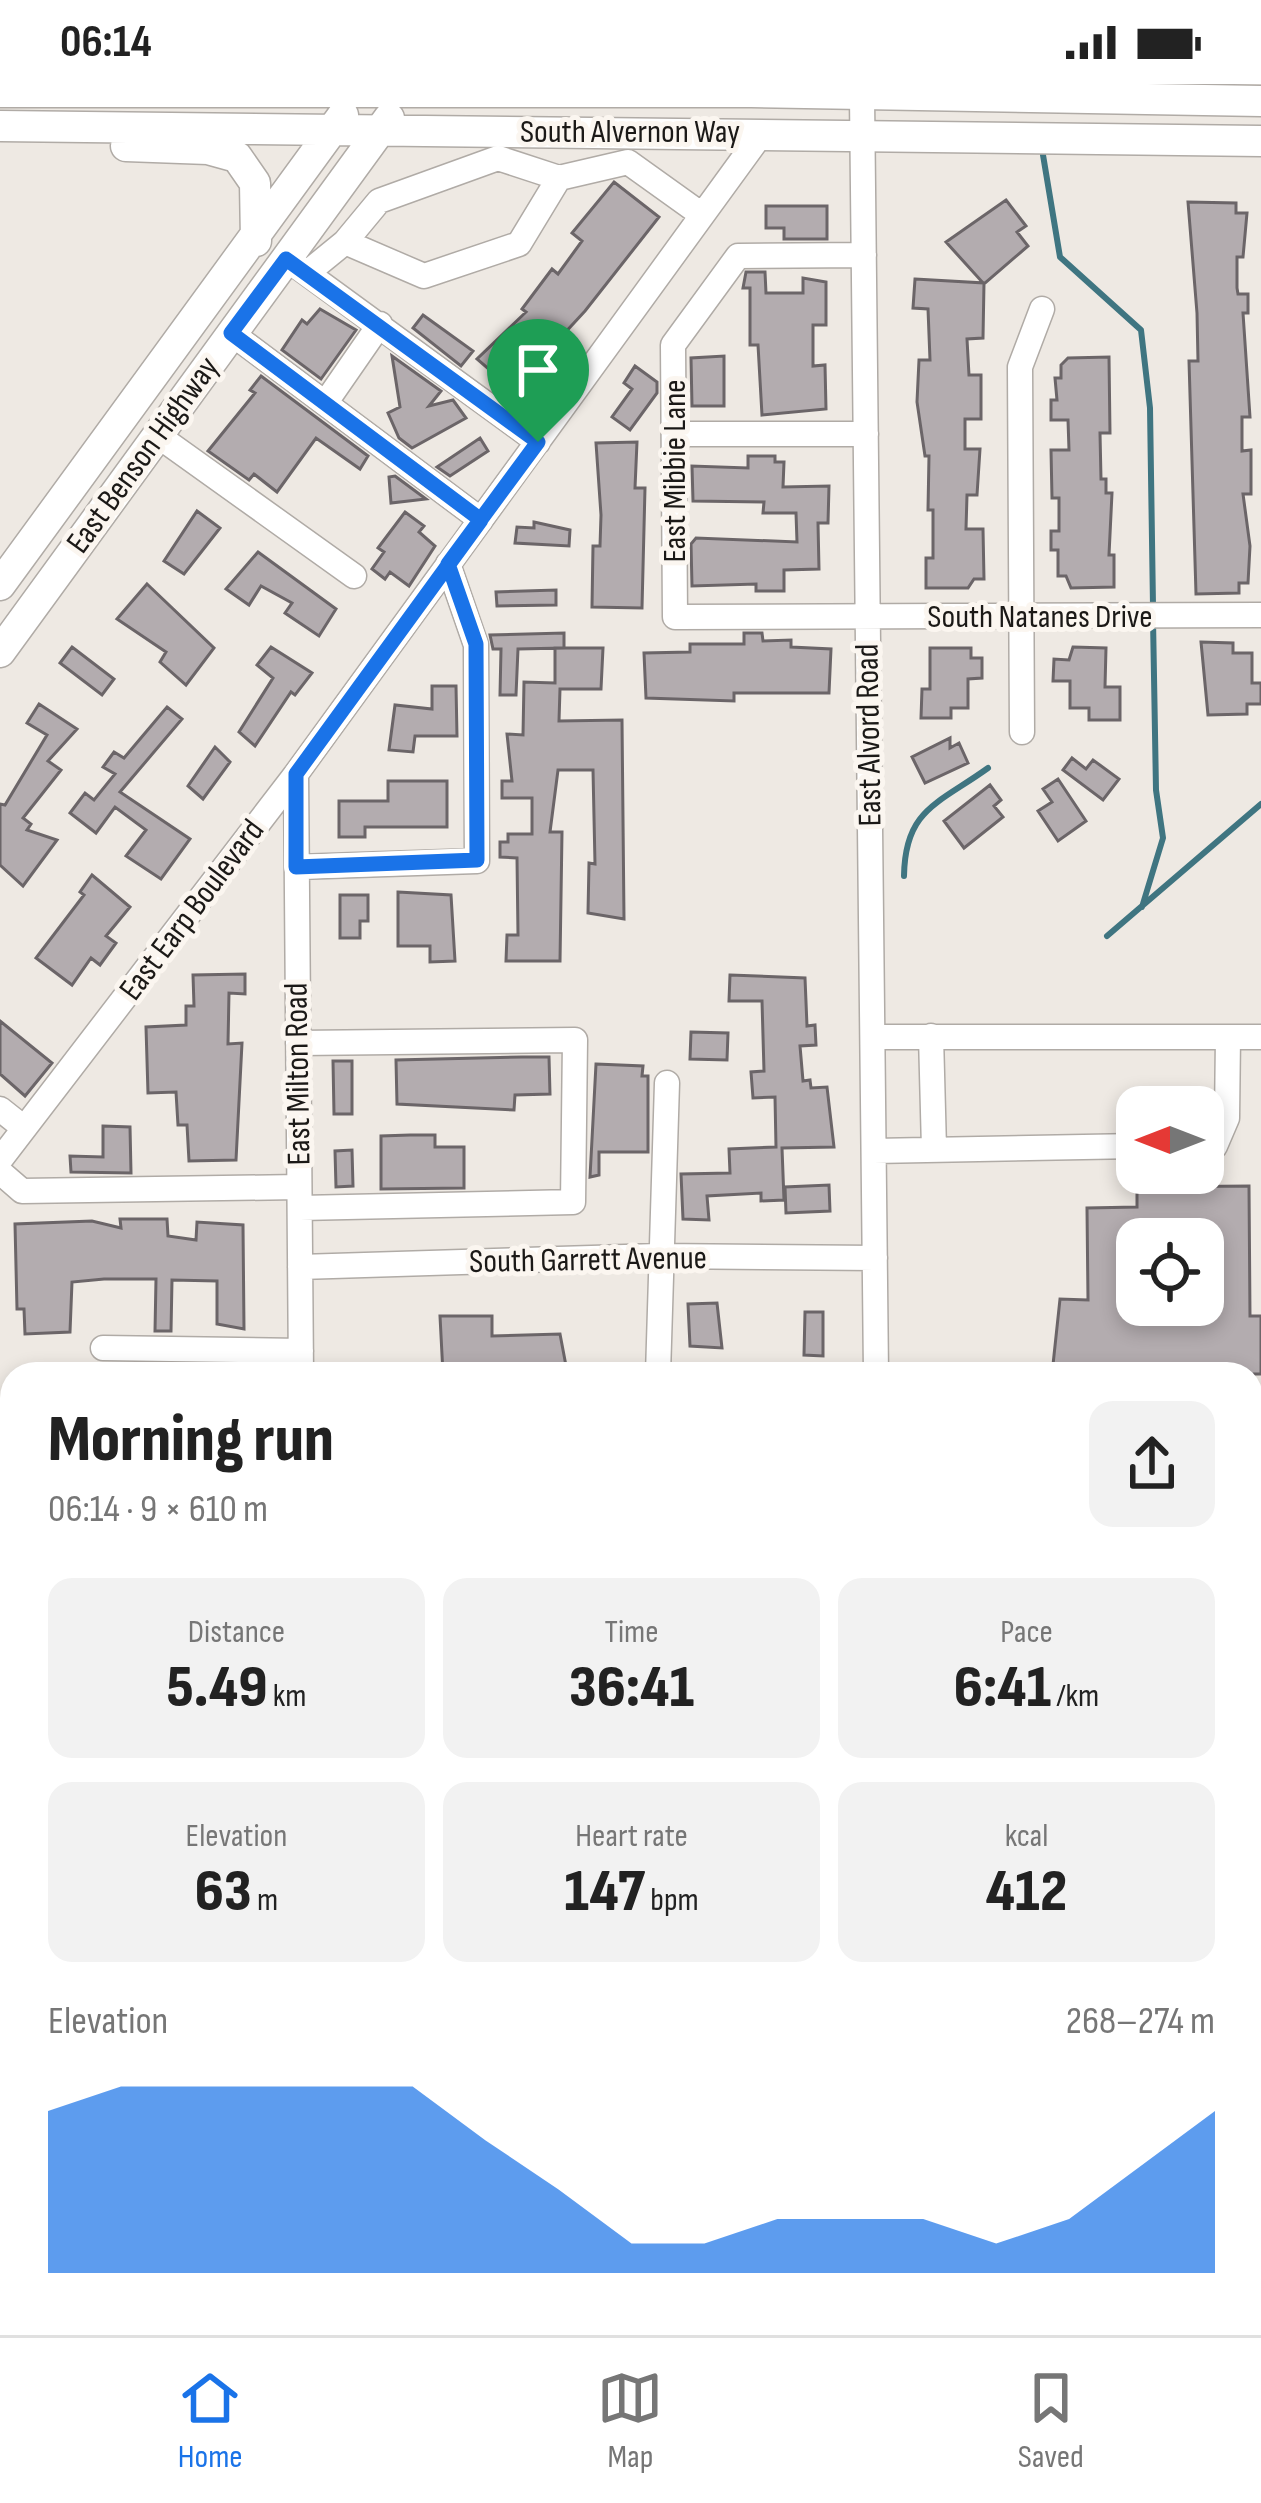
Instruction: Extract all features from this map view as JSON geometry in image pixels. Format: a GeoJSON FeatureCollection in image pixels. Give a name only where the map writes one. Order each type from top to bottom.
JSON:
{"type":"FeatureCollection","features":[{"type":"Feature","properties":{"kind":"main road"},"geometry":{"type":"LineString","coordinates":[[733,84],[772,93]]}},
{"type":"Feature","properties":{"kind":"main road","name":"South Alvernon Way"},"geometry":{"type":"LineString","coordinates":[[0,92],[411,88],[862,97],[1198,92],[1261,101]]}},
{"type":"Feature","properties":{"kind":"main road","name":"East Benson Highway"},"geometry":{"type":"LineString","coordinates":[[0,652],[231,333],[296,266],[411,88]]}},
{"type":"Feature","properties":{"kind":"main road","name":"East Benson Highway"},"geometry":{"type":"LineString","coordinates":[[0,585],[256,241],[362,89]]}},
{"type":"Feature","properties":{"kind":"main road","name":"South Alvernon Way"},"geometry":{"type":"LineString","coordinates":[[0,126],[1261,141]]}},
{"type":"Feature","properties":{"kind":"main road"},"geometry":{"type":"LineString","coordinates":[[0,142],[228,153],[249,167],[255,183],[256,241]]}},
{"type":"Feature","properties":{"kind":"main road"},"geometry":{"type":"LineString","coordinates":[[40,531],[63,520],[74,536],[61,568]]}},
{"type":"Feature","properties":{"kind":"street","name":"East Alvord Road"},"geometry":{"type":"LineString","coordinates":[[862,97],[876,1362]]}},
{"type":"Feature","properties":{"kind":"street","name":"East Earp Boulevard"},"geometry":{"type":"LineString","coordinates":[[0,1160],[296,774],[762,133]]}},
{"type":"Feature","properties":{"kind":"street"},"geometry":{"type":"LineString","coordinates":[[538,442],[296,266],[345,242],[379,201],[498,158],[559,178],[628,162],[702,215]]}},
{"type":"Feature","properties":{"kind":"street"},"geometry":{"type":"LineString","coordinates":[[345,242],[424,276],[519,244],[559,178]]}},
{"type":"Feature","properties":{"kind":"street","name":"East Mibbie Lane"},"geometry":{"type":"LineString","coordinates":[[675,617],[673,345],[738,256],[864,255]]}},
{"type":"Feature","properties":{"kind":"street"},"geometry":{"type":"LineString","coordinates":[[1022,732],[1020,367],[1042,309]]}},
{"type":"Feature","properties":{"kind":"street"},"geometry":{"type":"LineString","coordinates":[[326,402],[380,324]]}},
{"type":"Feature","properties":{"kind":"street"},"geometry":{"type":"LineString","coordinates":[[231,333],[481,520]]}},
{"type":"Feature","properties":{"kind":"street"},"geometry":{"type":"LineString","coordinates":[[677,434],[866,434]]}},
{"type":"Feature","properties":{"kind":"street"},"geometry":{"type":"LineString","coordinates":[[157,435],[354,576]]}},
{"type":"Feature","properties":{"kind":"street"},"geometry":{"type":"LineString","coordinates":[[296,867],[477,860],[476,644],[448,564]]}},
{"type":"Feature","properties":{"kind":"street","name":"South Natanes Drive"},"geometry":{"type":"LineString","coordinates":[[675,617],[1261,615]]}},
{"type":"Feature","properties":{"kind":"street","name":"East Milton Road"},"geometry":{"type":"LineString","coordinates":[[296,774],[301,1362]]}},
{"type":"Feature","properties":{"kind":"street"},"geometry":{"type":"LineString","coordinates":[[931,1036],[934,1149]]}},
{"type":"Feature","properties":{"kind":"street"},"geometry":{"type":"LineString","coordinates":[[872,1037],[1261,1037]]}},
{"type":"Feature","properties":{"kind":"street"},"geometry":{"type":"LineString","coordinates":[[1224,1125],[1228,1037]]}},
{"type":"Feature","properties":{"kind":"street"},"geometry":{"type":"LineString","coordinates":[[0,1172],[22,1190],[573,1202],[574,1040],[298,1043]]}},
{"type":"Feature","properties":{"kind":"street"},"geometry":{"type":"LineString","coordinates":[[658,1362],[667,1083]]}},
{"type":"Feature","properties":{"kind":"street"},"geometry":{"type":"LineString","coordinates":[[0,1109],[24,1128]]}},
{"type":"Feature","properties":{"kind":"street"},"geometry":{"type":"LineString","coordinates":[[874,1151],[1116,1146]]}},
{"type":"Feature","properties":{"kind":"street","name":"South Garrett Avenue"},"geometry":{"type":"LineString","coordinates":[[300,1267],[658,1256],[875,1258]]}},
{"type":"Feature","properties":{"kind":"street"},"geometry":{"type":"LineString","coordinates":[[104,1348],[288,1362]]}},
{"type":"Feature","properties":{"kind":"building"},"geometry":{"type":"Polygon","coordinates":[[[614,182],[659,217],[585,311],[560,338],[556,334],[521,397],[477,359],[526,312],[522,309],[552,269],[558,274],[582,241],[572,233],[614,182]]]}},
{"type":"Feature","properties":{"kind":"building"},"geometry":{"type":"Polygon","coordinates":[[[1006,200],[1026,226],[1017,232],[1028,246],[984,284],[946,242],[1006,200]]]}},
{"type":"Feature","properties":{"kind":"building"},"geometry":{"type":"Polygon","coordinates":[[[1188,202],[1236,203],[1236,213],[1247,213],[1243,257],[1237,257],[1237,288],[1238,294],[1248,294],[1248,313],[1243,313],[1250,417],[1242,417],[1242,451],[1251,450],[1251,494],[1243,494],[1250,546],[1248,583],[1239,583],[1239,593],[1196,594],[1189,361],[1198,361],[1188,202]]]}},
{"type":"Feature","properties":{"kind":"building"},"geometry":{"type":"Polygon","coordinates":[[[766,206],[827,206],[827,239],[784,239],[784,228],[766,228],[766,206]]]}},
{"type":"Feature","properties":{"kind":"building"},"geometry":{"type":"Polygon","coordinates":[[[746,272],[765,272],[766,293],[803,293],[803,278],[826,282],[826,325],[813,325],[813,366],[825,365],[826,409],[762,415],[758,345],[750,345],[750,288],[743,288],[746,272]]]}},
{"type":"Feature","properties":{"kind":"building"},"geometry":{"type":"Polygon","coordinates":[[[915,279],[984,283],[983,338],[967,339],[969,375],[981,375],[981,419],[965,419],[965,449],[980,449],[977,495],[967,495],[966,529],[983,529],[984,579],[974,579],[968,588],[926,588],[926,558],[933,558],[933,510],[928,510],[929,456],[925,456],[917,402],[919,360],[930,360],[928,309],[913,308],[915,279]]]}},
{"type":"Feature","properties":{"kind":"building"},"geometry":{"type":"Polygon","coordinates":[[[320,309],[356,330],[321,379],[282,350],[302,320],[307,324],[320,309]]]}},
{"type":"Feature","properties":{"kind":"building"},"geometry":{"type":"Polygon","coordinates":[[[423,315],[473,351],[461,366],[413,328],[423,315]]]}},
{"type":"Feature","properties":{"kind":"building"},"geometry":{"type":"Polygon","coordinates":[[[392,356],[441,391],[429,406],[453,400],[466,418],[412,448],[399,438],[388,413],[400,407],[392,356]]]}},
{"type":"Feature","properties":{"kind":"building"},"geometry":{"type":"Polygon","coordinates":[[[724,356],[724,406],[692,406],[691,358],[724,356]]]}},
{"type":"Feature","properties":{"kind":"building"},"geometry":{"type":"Polygon","coordinates":[[[1109,357],[1110,433],[1100,433],[1101,479],[1106,479],[1106,493],[1112,493],[1109,555],[1114,555],[1114,587],[1071,588],[1066,576],[1058,576],[1058,550],[1051,550],[1051,531],[1059,531],[1059,498],[1052,498],[1051,450],[1069,450],[1068,420],[1051,420],[1051,400],[1057,400],[1055,378],[1061,378],[1061,365],[1068,358],[1109,357]]]}},
{"type":"Feature","properties":{"kind":"building"},"geometry":{"type":"Polygon","coordinates":[[[635,366],[657,382],[657,393],[630,430],[612,417],[632,389],[624,383],[635,366]]]}},
{"type":"Feature","properties":{"kind":"building"},"geometry":{"type":"Polygon","coordinates":[[[261,376],[368,456],[360,469],[316,438],[277,492],[254,474],[249,480],[208,451],[255,393],[250,390],[261,376]]]}},
{"type":"Feature","properties":{"kind":"building"},"geometry":{"type":"Polygon","coordinates":[[[480,438],[488,451],[450,476],[437,467],[480,438]]]}},
{"type":"Feature","properties":{"kind":"building"},"geometry":{"type":"Polygon","coordinates":[[[637,442],[635,488],[645,488],[642,608],[592,607],[593,546],[600,546],[601,515],[596,443],[637,442]]]}},
{"type":"Feature","properties":{"kind":"building"},"geometry":{"type":"Polygon","coordinates":[[[748,456],[775,456],[775,462],[784,462],[783,487],[829,486],[828,523],[818,523],[819,569],[784,570],[784,591],[756,591],[756,584],[692,586],[691,544],[696,538],[797,542],[796,513],[763,513],[764,502],[693,501],[692,466],[748,468],[748,456]]]}},
{"type":"Feature","properties":{"kind":"building"},"geometry":{"type":"Polygon","coordinates":[[[395,476],[426,499],[391,503],[389,477],[395,476]]]}},
{"type":"Feature","properties":{"kind":"building"},"geometry":{"type":"Polygon","coordinates":[[[197,511],[220,528],[184,574],[164,561],[197,511]]]}},
{"type":"Feature","properties":{"kind":"building"},"geometry":{"type":"Polygon","coordinates":[[[405,512],[424,526],[419,532],[435,546],[409,586],[390,572],[385,579],[372,569],[384,552],[378,548],[405,512]]]}},
{"type":"Feature","properties":{"kind":"building"},"geometry":{"type":"Polygon","coordinates":[[[534,522],[570,530],[569,546],[515,543],[517,527],[534,528],[534,522]]]}},
{"type":"Feature","properties":{"kind":"building"},"geometry":{"type":"Polygon","coordinates":[[[258,552],[336,609],[319,636],[285,613],[292,603],[261,586],[249,605],[226,589],[258,552]]]}},
{"type":"Feature","properties":{"kind":"building"},"geometry":{"type":"Polygon","coordinates":[[[147,584],[214,648],[186,685],[160,662],[166,652],[117,619],[147,584]]]}},
{"type":"Feature","properties":{"kind":"building"},"geometry":{"type":"Polygon","coordinates":[[[556,590],[556,605],[497,606],[496,592],[556,590]]]}},
{"type":"Feature","properties":{"kind":"building"},"geometry":{"type":"Polygon","coordinates":[[[564,633],[564,648],[518,649],[516,695],[500,695],[501,649],[493,649],[490,635],[564,633]]]}},
{"type":"Feature","properties":{"kind":"building"},"geometry":{"type":"Polygon","coordinates":[[[744,633],[762,633],[763,641],[791,640],[791,647],[831,649],[829,693],[734,693],[734,701],[646,698],[644,653],[690,652],[690,644],[744,644],[744,633]]]}},
{"type":"Feature","properties":{"kind":"building"},"geometry":{"type":"Polygon","coordinates":[[[1201,642],[1233,643],[1233,653],[1252,653],[1252,683],[1261,683],[1261,704],[1247,704],[1247,714],[1208,715],[1201,642]]]}},
{"type":"Feature","properties":{"kind":"building"},"geometry":{"type":"Polygon","coordinates":[[[72,647],[114,679],[102,695],[60,663],[72,647]]]}},
{"type":"Feature","properties":{"kind":"building"},"geometry":{"type":"Polygon","coordinates":[[[271,647],[312,673],[295,695],[291,692],[255,746],[239,732],[273,678],[257,665],[271,647]]]}},
{"type":"Feature","properties":{"kind":"building"},"geometry":{"type":"Polygon","coordinates":[[[1073,647],[1106,648],[1105,687],[1120,687],[1120,720],[1089,720],[1089,708],[1070,708],[1070,681],[1053,681],[1054,659],[1069,660],[1073,647]]]}},
{"type":"Feature","properties":{"kind":"building"},"geometry":{"type":"Polygon","coordinates":[[[555,648],[603,648],[601,689],[560,689],[559,721],[622,720],[624,919],[588,913],[589,863],[595,864],[593,770],[558,770],[550,832],[562,832],[560,961],[506,961],[507,935],[518,935],[517,858],[500,857],[500,842],[508,842],[508,834],[532,834],[532,798],[502,798],[502,781],[512,781],[507,734],[523,735],[524,682],[555,683],[555,648]]]}},
{"type":"Feature","properties":{"kind":"building"},"geometry":{"type":"Polygon","coordinates":[[[930,648],[971,648],[971,658],[982,658],[982,678],[968,679],[968,708],[951,708],[951,718],[921,718],[922,689],[930,689],[930,648]]]}},
{"type":"Feature","properties":{"kind":"building"},"geometry":{"type":"Polygon","coordinates":[[[432,686],[456,686],[457,736],[415,736],[413,752],[389,750],[395,705],[432,709],[432,686]]]}},
{"type":"Feature","properties":{"kind":"building"},"geometry":{"type":"Polygon","coordinates":[[[39,704],[77,729],[48,761],[61,770],[23,818],[31,824],[27,830],[57,840],[23,886],[0,865],[0,804],[5,805],[47,735],[27,723],[39,704]]]}},
{"type":"Feature","properties":{"kind":"building"},"geometry":{"type":"Polygon","coordinates":[[[167,707],[182,719],[120,792],[190,839],[161,879],[126,856],[146,830],[115,807],[96,833],[70,813],[85,793],[94,800],[115,774],[103,767],[114,752],[124,758],[167,707]]]}},
{"type":"Feature","properties":{"kind":"building"},"geometry":{"type":"Polygon","coordinates":[[[950,738],[950,748],[959,743],[968,763],[925,783],[912,757],[950,738]]]}},
{"type":"Feature","properties":{"kind":"building"},"geometry":{"type":"Polygon","coordinates":[[[215,747],[230,762],[203,799],[188,786],[215,747]]]}},
{"type":"Feature","properties":{"kind":"building"},"geometry":{"type":"Polygon","coordinates":[[[1072,758],[1086,769],[1093,760],[1119,779],[1103,800],[1063,770],[1072,758]]]}},
{"type":"Feature","properties":{"kind":"building"},"geometry":{"type":"Polygon","coordinates":[[[1058,779],[1086,821],[1058,841],[1038,811],[1052,802],[1043,789],[1058,779]]]}},
{"type":"Feature","properties":{"kind":"building"},"geometry":{"type":"Polygon","coordinates":[[[388,781],[447,781],[447,827],[365,827],[365,837],[339,837],[339,801],[388,801],[388,781]]]}},
{"type":"Feature","properties":{"kind":"building"},"geometry":{"type":"Polygon","coordinates":[[[990,785],[1001,800],[994,806],[1003,817],[964,848],[944,821],[990,785]]]}},
{"type":"Feature","properties":{"kind":"building"},"geometry":{"type":"Polygon","coordinates":[[[92,875],[130,907],[106,936],[116,943],[100,965],[91,958],[72,985],[36,958],[84,895],[80,892],[92,875]]]}},
{"type":"Feature","properties":{"kind":"building"},"geometry":{"type":"Polygon","coordinates":[[[398,892],[451,895],[455,961],[430,962],[430,946],[398,946],[398,892]]]}},
{"type":"Feature","properties":{"kind":"building"},"geometry":{"type":"Polygon","coordinates":[[[340,895],[368,895],[368,921],[360,921],[360,938],[340,938],[340,895]]]}},
{"type":"Feature","properties":{"kind":"building"},"geometry":{"type":"Polygon","coordinates":[[[245,974],[245,994],[229,993],[228,1044],[242,1043],[236,1160],[189,1161],[187,1125],[178,1125],[176,1092],[148,1093],[146,1027],[186,1025],[186,1006],[194,1006],[193,975],[245,974]]]}},
{"type":"Feature","properties":{"kind":"building"},"geometry":{"type":"Polygon","coordinates":[[[730,975],[805,978],[807,1026],[815,1025],[816,1045],[800,1046],[803,1081],[810,1080],[811,1088],[827,1087],[834,1147],[782,1148],[784,1200],[761,1201],[761,1193],[707,1196],[709,1220],[683,1219],[681,1174],[730,1173],[729,1149],[776,1147],[775,1097],[753,1098],[751,1072],[764,1071],[762,1001],[729,1001],[730,975]]]}},
{"type":"Feature","properties":{"kind":"building"},"geometry":{"type":"Polygon","coordinates":[[[0,1021],[52,1063],[25,1096],[0,1074],[0,1021]]]}},
{"type":"Feature","properties":{"kind":"building"},"geometry":{"type":"Polygon","coordinates":[[[691,1032],[728,1033],[727,1060],[690,1059],[691,1032]]]}},
{"type":"Feature","properties":{"kind":"building"},"geometry":{"type":"Polygon","coordinates":[[[549,1057],[550,1094],[515,1095],[514,1110],[397,1104],[396,1060],[549,1057]]]}},
{"type":"Feature","properties":{"kind":"building"},"geometry":{"type":"Polygon","coordinates":[[[333,1061],[352,1061],[352,1114],[334,1114],[333,1061]]]}},
{"type":"Feature","properties":{"kind":"building"},"geometry":{"type":"Polygon","coordinates":[[[596,1064],[643,1066],[642,1076],[648,1076],[648,1152],[599,1152],[599,1175],[590,1177],[596,1064]]]}},
{"type":"Feature","properties":{"kind":"building"},"geometry":{"type":"Polygon","coordinates":[[[103,1126],[130,1127],[131,1173],[71,1172],[70,1156],[103,1157],[103,1126]]]}},
{"type":"Feature","properties":{"kind":"building"},"geometry":{"type":"Polygon","coordinates":[[[435,1135],[435,1147],[464,1147],[464,1188],[381,1189],[381,1136],[435,1135]]]}},
{"type":"Feature","properties":{"kind":"building"},"geometry":{"type":"Polygon","coordinates":[[[352,1150],[353,1186],[336,1187],[335,1151],[352,1150]]]}},
{"type":"Feature","properties":{"kind":"building"},"geometry":{"type":"Polygon","coordinates":[[[829,1185],[830,1211],[786,1213],[785,1187],[829,1185]]]}},
{"type":"Feature","properties":{"kind":"building"},"geometry":{"type":"Polygon","coordinates":[[[1224,1186],[1249,1186],[1250,1316],[1261,1316],[1261,1362],[1053,1362],[1060,1299],[1088,1300],[1087,1208],[1137,1207],[1137,1194],[1224,1194],[1224,1186]]]}},
{"type":"Feature","properties":{"kind":"building"},"geometry":{"type":"Polygon","coordinates":[[[120,1219],[167,1219],[168,1236],[196,1240],[197,1222],[243,1225],[244,1329],[217,1324],[217,1281],[172,1280],[171,1331],[155,1331],[156,1279],[104,1279],[72,1282],[70,1332],[25,1334],[24,1309],[17,1309],[15,1224],[92,1221],[121,1228],[120,1219]]]}},
{"type":"Feature","properties":{"kind":"building"},"geometry":{"type":"Polygon","coordinates":[[[717,1303],[722,1348],[690,1346],[688,1304],[717,1303]]]}},
{"type":"Feature","properties":{"kind":"building"},"geometry":{"type":"Polygon","coordinates":[[[805,1312],[823,1312],[823,1356],[804,1355],[805,1312]]]}},
{"type":"Feature","properties":{"kind":"building"},"geometry":{"type":"Polygon","coordinates":[[[440,1316],[492,1316],[492,1336],[560,1334],[565,1362],[442,1362],[440,1316]]]}},
{"type":"Feature","properties":{"kind":"waterway"},"geometry":{"type":"LineString","coordinates":[[1043,155],[1060,257],[1141,330],[1150,408],[1153,606]]}},
{"type":"Feature","properties":{"kind":"waterway"},"geometry":{"type":"LineString","coordinates":[[1142,907],[1163,838],[1156,790],[1153,619]]}},
{"type":"Feature","properties":{"kind":"waterway"},"geometry":{"type":"LineString","coordinates":[[904,876],[918,822],[940,800],[988,768]]}},
{"type":"Feature","properties":{"kind":"waterway"},"geometry":{"type":"LineString","coordinates":[[1107,936],[1261,804]]}},
{"type":"Feature","properties":{"kind":"route"},"geometry":{"type":"LineString","coordinates":[[538,442],[286,259],[231,333],[444,488],[481,520],[296,774],[296,867],[477,860],[476,644],[448,564],[538,442]]}}]}
